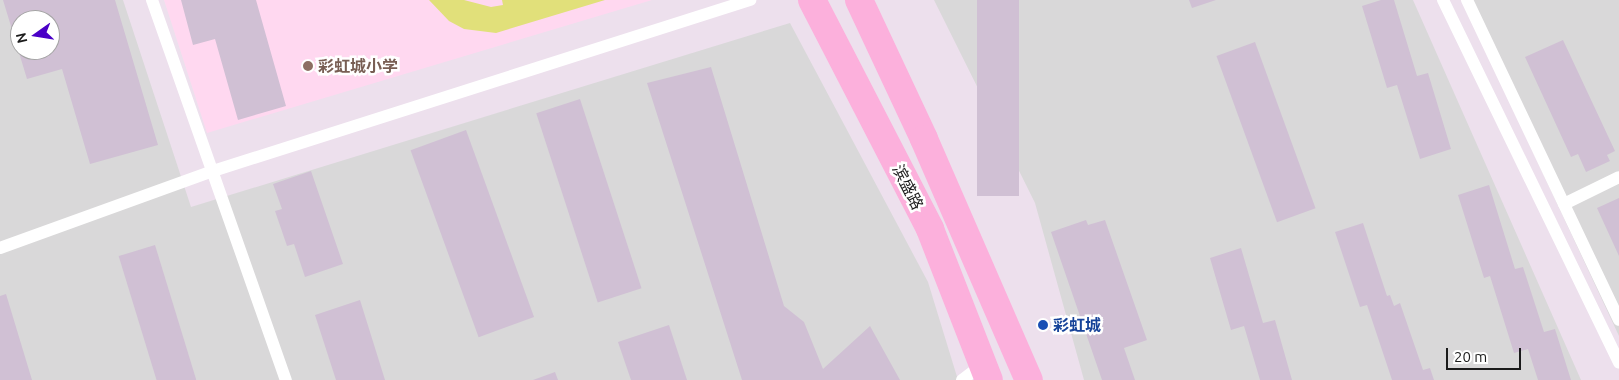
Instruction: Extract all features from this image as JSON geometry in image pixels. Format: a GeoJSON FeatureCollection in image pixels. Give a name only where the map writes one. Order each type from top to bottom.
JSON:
{"type":"FeatureCollection","features":[{"type":"Feature","properties":{"kind":"main road","name":"滨盛路"},"geometry":{"type":"LineString","coordinates":[[812,0],[930,229],[978,375]]}},
{"type":"Feature","properties":{"kind":"main road","name":"滨盛路"},"geometry":{"type":"LineString","coordinates":[[859,0],[924,139],[1029,380]]}},
{"type":"Feature","properties":{"kind":"lane"},"geometry":{"type":"LineString","coordinates":[[152,0],[286,380]]}},
{"type":"Feature","properties":{"kind":"lane"},"geometry":{"type":"LineString","coordinates":[[0,248],[213,171],[750,0]]}},
{"type":"Feature","properties":{"kind":"lane"},"geometry":{"type":"LineString","coordinates":[[1442,0],[1619,362]]}},
{"type":"Feature","properties":{"kind":"lane"},"geometry":{"type":"LineString","coordinates":[[1468,0],[1619,320]]}},
{"type":"Feature","properties":{"kind":"lane"},"geometry":{"type":"LineString","coordinates":[[1564,204],[1619,178]]}},
{"type":"Feature","properties":{"kind":"shaded area"},"geometry":{"type":"Polygon","coordinates":[[[0,0],[123,0],[191,207],[790,23],[928,282],[958,380],[0,380],[0,0]]]}},
{"type":"Feature","properties":{"kind":"shaded area","name":"彩虹城小学"},"geometry":{"type":"Polygon","coordinates":[[[164,0],[652,0],[207,133],[164,0]]]}},
{"type":"Feature","properties":{"kind":"shaded area"},"geometry":{"type":"Polygon","coordinates":[[[429,0],[464,0],[491,7],[503,5],[502,0],[605,0],[496,33],[464,29],[449,21],[429,0]]]}},
{"type":"Feature","properties":{"kind":"shaded area"},"geometry":{"type":"Polygon","coordinates":[[[934,0],[1413,0],[1581,380],[1084,380],[1035,203],[934,0]]]}},
{"type":"Feature","properties":{"kind":"shaded area"},"geometry":{"type":"Polygon","coordinates":[[[1462,0],[1619,0],[1619,336],[1462,0]]]}},
{"type":"Feature","properties":{"kind":"building"},"geometry":{"type":"Polygon","coordinates":[[[3,0],[115,0],[158,145],[90,164],[62,69],[27,79],[21,60],[60,60],[60,10],[10,10],[10,23],[3,0]]]}},
{"type":"Feature","properties":{"kind":"building"},"geometry":{"type":"Polygon","coordinates":[[[181,0],[256,0],[286,106],[238,120],[215,39],[193,45],[181,0]]]}},
{"type":"Feature","properties":{"kind":"building"},"geometry":{"type":"Polygon","coordinates":[[[977,0],[1019,0],[1019,196],[977,196],[977,0]]]}},
{"type":"Feature","properties":{"kind":"building"},"geometry":{"type":"Polygon","coordinates":[[[1189,0],[1216,0],[1192,8],[1189,0]]]}},
{"type":"Feature","properties":{"kind":"building"},"geometry":{"type":"Polygon","coordinates":[[[1381,0],[1394,0],[1417,76],[1428,73],[1451,149],[1420,159],[1397,85],[1387,88],[1362,6],[1381,0]]]}},
{"type":"Feature","properties":{"kind":"building"},"geometry":{"type":"Polygon","coordinates":[[[1563,40],[1615,151],[1607,155],[1610,161],[1586,172],[1578,154],[1571,157],[1525,57],[1563,40]]]}},
{"type":"Feature","properties":{"kind":"building"},"geometry":{"type":"Polygon","coordinates":[[[1255,42],[1316,208],[1277,222],[1216,56],[1255,42]]]}},
{"type":"Feature","properties":{"kind":"building"},"geometry":{"type":"Polygon","coordinates":[[[711,67],[784,306],[804,322],[823,369],[870,326],[900,380],[742,380],[647,83],[711,67]]]}},
{"type":"Feature","properties":{"kind":"building"},"geometry":{"type":"Polygon","coordinates":[[[580,99],[641,288],[598,302],[536,113],[580,99]]]}},
{"type":"Feature","properties":{"kind":"building"},"geometry":{"type":"Polygon","coordinates":[[[466,130],[534,317],[479,337],[411,150],[466,130]]]}},
{"type":"Feature","properties":{"kind":"building"},"geometry":{"type":"Polygon","coordinates":[[[311,171],[343,264],[305,277],[294,244],[287,246],[275,211],[282,209],[273,184],[311,171]]]}},
{"type":"Feature","properties":{"kind":"building"},"geometry":{"type":"Polygon","coordinates":[[[1489,185],[1515,269],[1523,267],[1544,332],[1555,329],[1571,380],[1538,380],[1528,349],[1514,353],[1490,276],[1484,278],[1458,195],[1489,185]]]}},
{"type":"Feature","properties":{"kind":"building"},"geometry":{"type":"Polygon","coordinates":[[[1619,198],[1619,256],[1597,208],[1619,198]]]}},
{"type":"Feature","properties":{"kind":"building"},"geometry":{"type":"Polygon","coordinates":[[[1086,220],[1088,225],[1105,220],[1147,340],[1124,348],[1135,380],[1102,380],[1051,232],[1086,220]]]}},
{"type":"Feature","properties":{"kind":"building"},"geometry":{"type":"Polygon","coordinates":[[[1363,223],[1387,296],[1390,295],[1394,306],[1400,303],[1423,370],[1430,368],[1434,380],[1392,380],[1367,305],[1360,307],[1335,232],[1363,223]]]}},
{"type":"Feature","properties":{"kind":"building"},"geometry":{"type":"Polygon","coordinates":[[[155,245],[196,380],[157,380],[119,256],[155,245]]]}},
{"type":"Feature","properties":{"kind":"building"},"geometry":{"type":"Polygon","coordinates":[[[1241,248],[1263,323],[1275,320],[1292,380],[1260,380],[1244,326],[1231,330],[1210,258],[1241,248]]]}},
{"type":"Feature","properties":{"kind":"building"},"geometry":{"type":"Polygon","coordinates":[[[6,294],[32,380],[0,380],[0,296],[6,294]]]}},
{"type":"Feature","properties":{"kind":"building"},"geometry":{"type":"Polygon","coordinates":[[[360,300],[385,380],[336,380],[315,315],[360,300]]]}},
{"type":"Feature","properties":{"kind":"building"},"geometry":{"type":"Polygon","coordinates":[[[669,325],[687,380],[631,380],[618,342],[669,325]]]}},
{"type":"Feature","properties":{"kind":"building"},"geometry":{"type":"Polygon","coordinates":[[[555,372],[558,380],[533,380],[555,372]]]}},
{"type":"Feature","properties":{"kind":"place","name":"彩虹城小学"},"geometry":{"type":"Point","coordinates":[308,66]}},
{"type":"Feature","properties":{"kind":"place","name":"彩虹城"},"geometry":{"type":"Point","coordinates":[1043,325]}}]}
